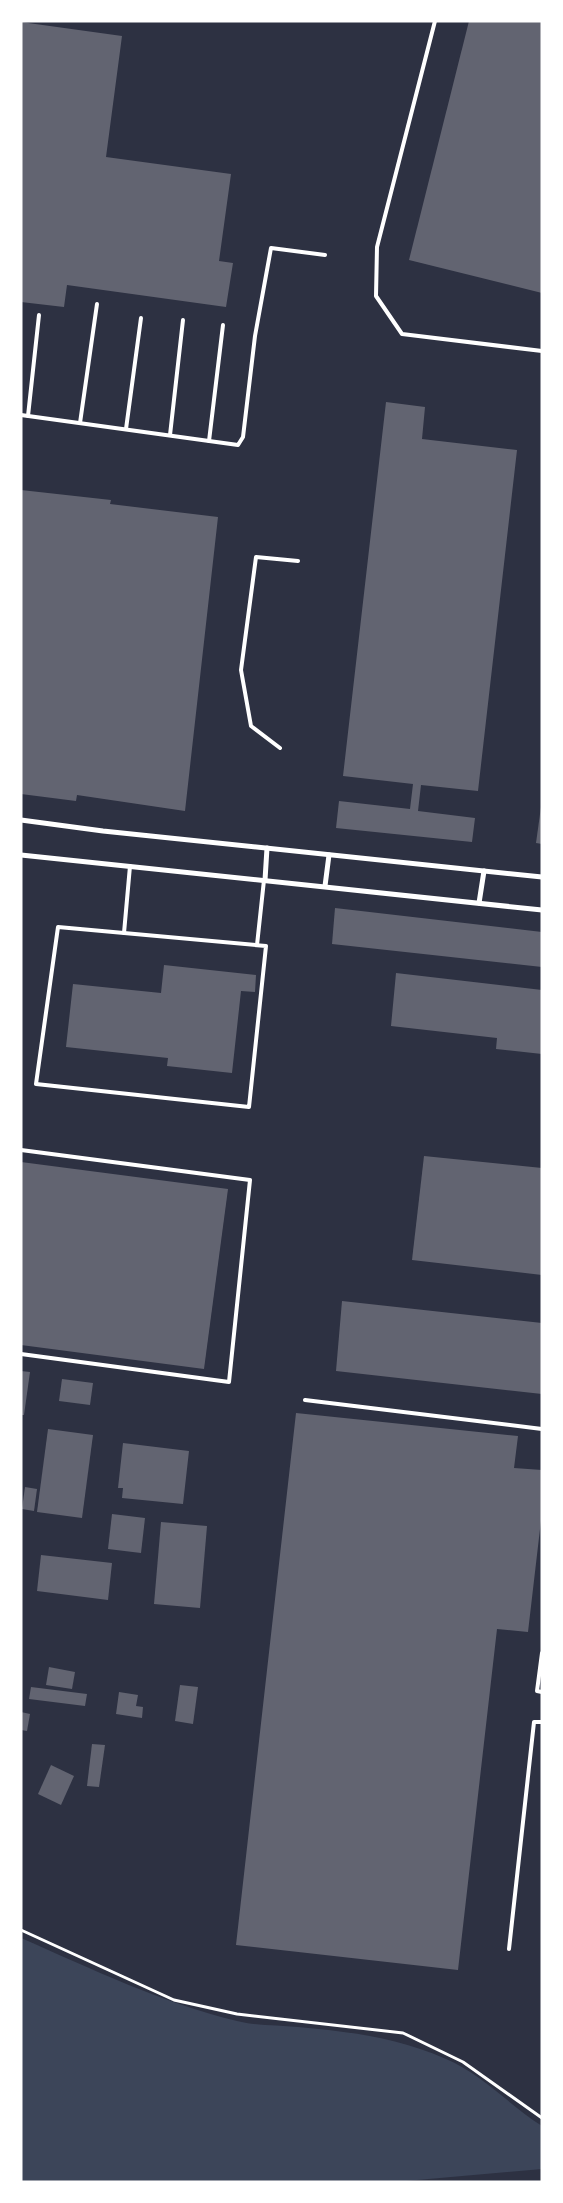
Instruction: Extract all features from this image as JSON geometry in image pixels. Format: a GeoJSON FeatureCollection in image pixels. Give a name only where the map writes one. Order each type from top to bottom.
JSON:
{"type":"FeatureCollection","features":[{"type":"Feature","properties":{"kind":"street"},"geometry":{"type":"LineString","coordinates":[[21,820],[542,877]]}},
{"type":"Feature","properties":{"kind":"street"},"geometry":{"type":"LineString","coordinates":[[264,880],[268,848]]}},
{"type":"Feature","properties":{"kind":"street"},"geometry":{"type":"LineString","coordinates":[[21,855],[542,910]]}},
{"type":"Feature","properties":{"kind":"street"},"geometry":{"type":"LineString","coordinates":[[325,886],[329,855]]}},
{"type":"Feature","properties":{"kind":"street"},"geometry":{"type":"LineString","coordinates":[[479,903],[484,871]]}},
{"type":"Feature","properties":{"kind":"lane"},"geometry":{"type":"LineString","coordinates":[[435,21],[377,248],[376,296],[402,334],[542,352]]}},
{"type":"Feature","properties":{"kind":"lane"},"geometry":{"type":"LineString","coordinates":[[21,415],[238,445],[243,437],[255,336],[271,248],[325,255]]}},
{"type":"Feature","properties":{"kind":"lane"},"geometry":{"type":"LineString","coordinates":[[80,423],[97,304]]}},
{"type":"Feature","properties":{"kind":"lane"},"geometry":{"type":"LineString","coordinates":[[28,416],[39,315]]}},
{"type":"Feature","properties":{"kind":"lane"},"geometry":{"type":"LineString","coordinates":[[126,429],[141,318]]}},
{"type":"Feature","properties":{"kind":"lane"},"geometry":{"type":"LineString","coordinates":[[170,436],[183,320]]}},
{"type":"Feature","properties":{"kind":"lane"},"geometry":{"type":"LineString","coordinates":[[209,441],[223,325]]}},
{"type":"Feature","properties":{"kind":"lane"},"geometry":{"type":"LineString","coordinates":[[280,748],[251,726],[241,670],[256,557],[298,560]]}},
{"type":"Feature","properties":{"kind":"lane"},"geometry":{"type":"LineString","coordinates":[[124,933],[130,866]]}},
{"type":"Feature","properties":{"kind":"lane"},"geometry":{"type":"LineString","coordinates":[[257,945],[264,880]]}},
{"type":"Feature","properties":{"kind":"lane"},"geometry":{"type":"LineString","coordinates":[[58,927],[257,945],[266,946],[249,1107],[36,1084],[58,927]]}},
{"type":"Feature","properties":{"kind":"lane"},"geometry":{"type":"LineString","coordinates":[[21,1150],[250,1180],[229,1382],[21,1354]]}},
{"type":"Feature","properties":{"kind":"lane"},"geometry":{"type":"LineString","coordinates":[[304,1400],[542,1429]]}},
{"type":"Feature","properties":{"kind":"lane"},"geometry":{"type":"LineString","coordinates":[[542,1653],[537,1690],[542,1692]]}},
{"type":"Feature","properties":{"kind":"lane"},"geometry":{"type":"LineString","coordinates":[[509,1948],[534,1722],[542,1722]]}},
{"type":"Feature","properties":{"kind":"path"},"geometry":{"type":"LineString","coordinates":[[21,1930],[174,2000],[237,2014],[403,2034],[463,2062],[542,2118]]}},
{"type":"Feature","properties":{"kind":"shaded area"},"geometry":{"type":"Polygon","coordinates":[[[21,1938],[154,1995],[209,2014],[252,2024],[318,2029],[373,2037],[409,2045],[446,2059],[472,2073],[542,2126],[542,2169],[395,2182],[21,2182],[21,1938]]]}},
{"type":"Feature","properties":{"kind":"building"},"geometry":{"type":"Polygon","coordinates":[[[469,21],[542,21],[542,293],[409,260],[469,21]]]}},
{"type":"Feature","properties":{"kind":"building"},"geometry":{"type":"Polygon","coordinates":[[[21,22],[122,36],[106,157],[231,174],[219,261],[233,263],[226,307],[67,285],[64,307],[21,302],[21,22]]]}},
{"type":"Feature","properties":{"kind":"building"},"geometry":{"type":"Polygon","coordinates":[[[386,402],[425,407],[422,439],[517,450],[478,791],[421,785],[418,811],[475,818],[472,842],[336,828],[339,801],[410,809],[413,784],[343,776],[386,402]]]}},
{"type":"Feature","properties":{"kind":"building"},"geometry":{"type":"Polygon","coordinates":[[[21,490],[111,500],[110,504],[218,517],[185,811],[77,795],[76,801],[21,794],[21,490]]]}},
{"type":"Feature","properties":{"kind":"building"},"geometry":{"type":"Polygon","coordinates":[[[542,807],[542,844],[536,843],[542,807]]]}},
{"type":"Feature","properties":{"kind":"building"},"geometry":{"type":"Polygon","coordinates":[[[335,908],[542,932],[542,967],[332,944],[335,908]]]}},
{"type":"Feature","properties":{"kind":"building"},"geometry":{"type":"Polygon","coordinates":[[[164,965],[256,975],[255,992],[241,991],[232,1073],[167,1066],[168,1058],[66,1047],[73,984],[161,993],[164,965]]]}},
{"type":"Feature","properties":{"kind":"building"},"geometry":{"type":"Polygon","coordinates":[[[396,973],[542,990],[542,1054],[496,1049],[497,1038],[391,1026],[396,973]]]}},
{"type":"Feature","properties":{"kind":"building"},"geometry":{"type":"Polygon","coordinates":[[[424,1156],[542,1168],[542,1275],[412,1260],[424,1156]]]}},
{"type":"Feature","properties":{"kind":"building"},"geometry":{"type":"Polygon","coordinates":[[[21,1162],[228,1189],[204,1369],[21,1345],[21,1162]]]}},
{"type":"Feature","properties":{"kind":"building"},"geometry":{"type":"Polygon","coordinates":[[[342,1301],[542,1323],[542,1394],[336,1371],[342,1301]]]}},
{"type":"Feature","properties":{"kind":"building"},"geometry":{"type":"Polygon","coordinates":[[[21,1371],[30,1372],[24,1415],[21,1415],[21,1371]]]}},
{"type":"Feature","properties":{"kind":"building"},"geometry":{"type":"Polygon","coordinates":[[[62,1379],[93,1383],[90,1405],[59,1401],[62,1379]]]}},
{"type":"Feature","properties":{"kind":"building"},"geometry":{"type":"Polygon","coordinates":[[[296,1413],[518,1436],[514,1468],[542,1470],[542,1512],[528,1632],[497,1629],[458,1970],[236,1945],[296,1413]]]}},
{"type":"Feature","properties":{"kind":"building"},"geometry":{"type":"Polygon","coordinates":[[[48,1429],[93,1435],[82,1518],[37,1512],[48,1429]]]}},
{"type":"Feature","properties":{"kind":"building"},"geometry":{"type":"Polygon","coordinates":[[[123,1443],[189,1451],[183,1504],[122,1498],[123,1488],[118,1488],[123,1443]]]}},
{"type":"Feature","properties":{"kind":"building"},"geometry":{"type":"Polygon","coordinates":[[[25,1487],[37,1489],[34,1511],[22,1509],[25,1487]]]}},
{"type":"Feature","properties":{"kind":"building"},"geometry":{"type":"Polygon","coordinates":[[[112,1514],[145,1518],[141,1553],[108,1549],[112,1514]]]}},
{"type":"Feature","properties":{"kind":"building"},"geometry":{"type":"Polygon","coordinates":[[[161,1522],[207,1526],[200,1608],[154,1604],[161,1522]]]}},
{"type":"Feature","properties":{"kind":"building"},"geometry":{"type":"Polygon","coordinates":[[[41,1555],[112,1563],[108,1600],[37,1591],[41,1555]]]}},
{"type":"Feature","properties":{"kind":"building"},"geometry":{"type":"Polygon","coordinates":[[[49,1667],[75,1672],[72,1689],[46,1685],[49,1667]]]}},
{"type":"Feature","properties":{"kind":"building"},"geometry":{"type":"Polygon","coordinates":[[[180,1685],[198,1687],[193,1724],[175,1721],[180,1685]]]}},
{"type":"Feature","properties":{"kind":"building"},"geometry":{"type":"Polygon","coordinates":[[[31,1687],[87,1694],[85,1706],[29,1699],[31,1687]]]}},
{"type":"Feature","properties":{"kind":"building"},"geometry":{"type":"Polygon","coordinates":[[[119,1692],[138,1695],[136,1706],[143,1707],[142,1718],[116,1714],[119,1692]]]}},
{"type":"Feature","properties":{"kind":"building"},"geometry":{"type":"Polygon","coordinates":[[[21,1712],[30,1714],[27,1731],[21,1730],[21,1712]]]}},
{"type":"Feature","properties":{"kind":"building"},"geometry":{"type":"Polygon","coordinates":[[[92,1744],[105,1745],[99,1787],[87,1786],[92,1744]]]}},
{"type":"Feature","properties":{"kind":"building"},"geometry":{"type":"Polygon","coordinates":[[[51,1765],[74,1776],[61,1805],[38,1794],[51,1765]]]}}]}
